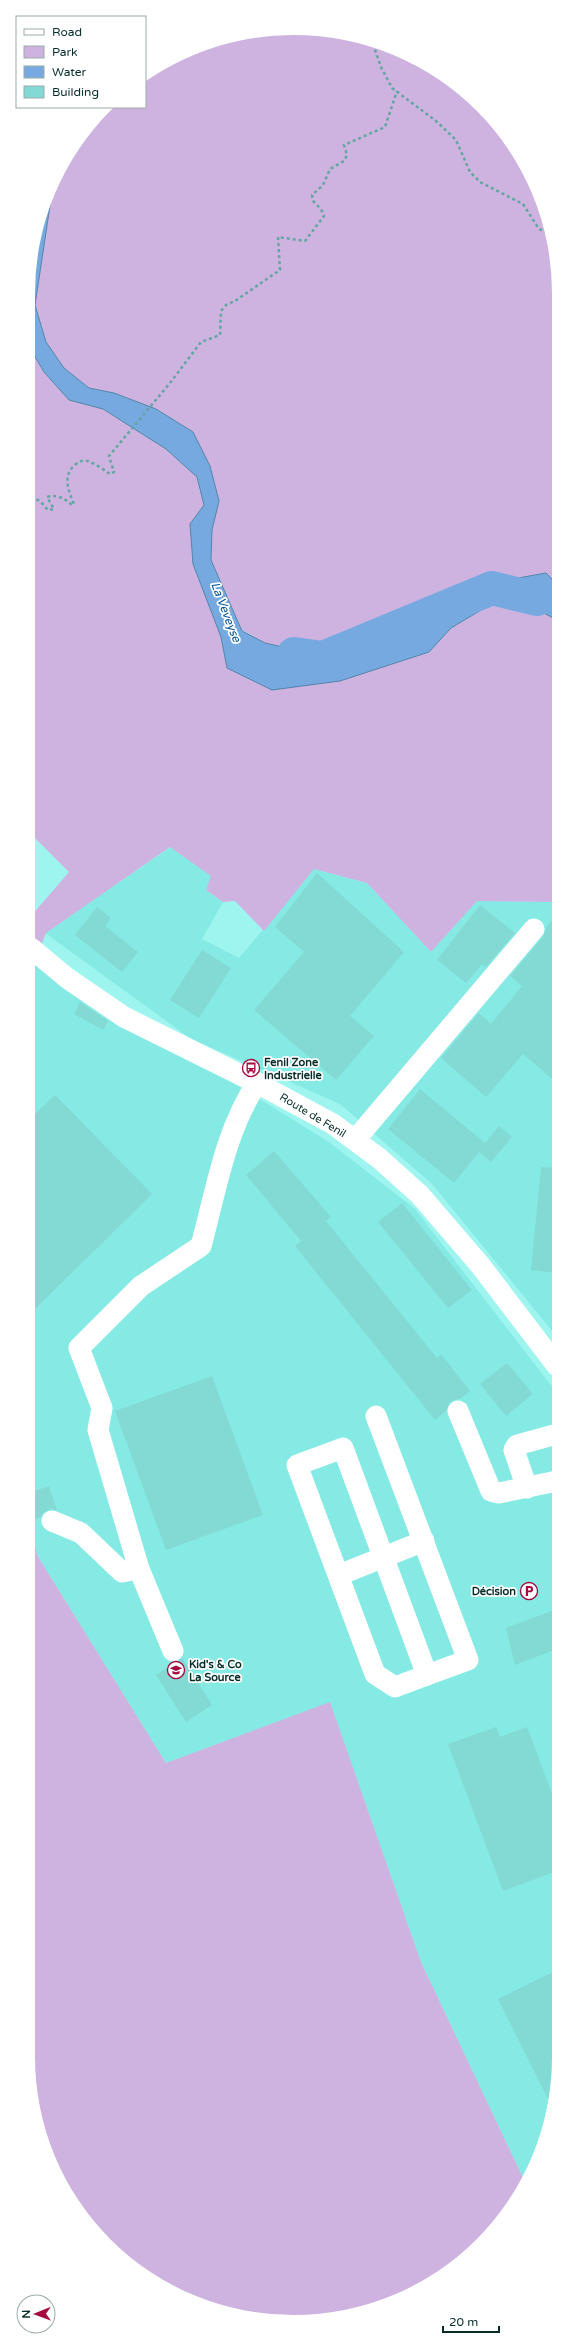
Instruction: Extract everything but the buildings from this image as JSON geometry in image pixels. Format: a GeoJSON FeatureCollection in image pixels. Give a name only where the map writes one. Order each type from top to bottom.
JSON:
{"type":"FeatureCollection","features":[{"type":"Feature","properties":{"kind":"street"},"geometry":{"type":"LineString","coordinates":[[355,1140],[534,929]]}},
{"type":"Feature","properties":{"kind":"street","name":"Route de Fenil"},"geometry":{"type":"LineString","coordinates":[[35,951],[67,978],[124,1017],[257,1083],[333,1124],[380,1159],[420,1195],[480,1265],[552,1359]]}},
{"type":"Feature","properties":{"kind":"street"},"geometry":{"type":"LineString","coordinates":[[173,1651],[139,1569],[98,1430],[102,1408],[79,1348],[142,1286],[201,1246],[225,1155],[244,1102],[257,1083]]}},
{"type":"Feature","properties":{"kind":"street"},"geometry":{"type":"LineString","coordinates":[[458,1411],[491,1492],[499,1493],[552,1482]]}},
{"type":"Feature","properties":{"kind":"street"},"geometry":{"type":"LineString","coordinates":[[376,1416],[468,1660],[395,1687],[375,1674],[297,1465],[343,1448],[427,1675]]}},
{"type":"Feature","properties":{"kind":"street"},"geometry":{"type":"LineString","coordinates":[[526,1488],[514,1450],[517,1446],[552,1436]]}},
{"type":"Feature","properties":{"kind":"street"},"geometry":{"type":"LineString","coordinates":[[52,1522],[81,1533],[122,1572],[139,1569]]}},
{"type":"Feature","properties":{"kind":"street"},"geometry":{"type":"LineString","coordinates":[[339,1575],[424,1541]]}},
{"type":"Feature","properties":{"kind":"path"},"geometry":{"type":"LineString","coordinates":[[374,48],[381,67],[392,88],[436,121],[456,140],[470,172],[480,182],[523,204],[539,229],[544,231]]}},
{"type":"Feature","properties":{"kind":"path"},"geometry":{"type":"LineString","coordinates":[[35,499],[40,501],[48,510],[54,509],[47,497],[50,496],[63,498],[72,506],[74,504],[68,491],[67,480],[69,472],[82,461],[88,461],[110,474],[114,472],[109,456],[170,383],[201,342],[220,335],[221,311],[226,305],[235,301],[280,270],[278,237],[305,241],[322,222],[324,216],[321,209],[312,202],[312,195],[323,186],[330,169],[344,161],[347,155],[344,145],[385,127],[397,91]]}},
{"type":"Feature","properties":{"kind":"shaded area"},"geometry":{"type":"Polygon","coordinates":[[[171,847],[212,876],[206,890],[223,902],[202,939],[239,958],[314,869],[367,883],[431,952],[477,901],[552,902],[552,1331],[432,1184],[340,1104],[191,1039],[45,933],[171,847]]]}},
{"type":"Feature","properties":{"kind":"shaded area"},"geometry":{"type":"Polygon","coordinates":[[[35,960],[329,1142],[415,1209],[552,1385],[552,2056],[550,2090],[547,2107],[538,2140],[522,2176],[421,1962],[330,1703],[166,1763],[37,1555],[35,1543],[35,960]]]}},
{"type":"Feature","properties":{"kind":"green space"},"geometry":{"type":"Polygon","coordinates":[[[294,35],[327,37],[377,49],[408,62],[451,88],[488,123],[499,136],[525,179],[538,210],[543,227],[550,260],[552,294],[552,579],[546,573],[518,578],[447,607],[395,636],[350,652],[296,650],[265,643],[242,630],[211,560],[212,530],[218,501],[193,432],[156,409],[114,393],[89,388],[64,368],[46,342],[35,305],[50,209],[62,179],[88,136],[114,108],[146,108],[146,82],[179,62],[210,49],[260,37],[294,35]]]}},
{"type":"Feature","properties":{"kind":"green space"},"geometry":{"type":"Polygon","coordinates":[[[35,357],[44,372],[69,400],[103,409],[166,449],[197,477],[204,505],[190,524],[193,564],[221,637],[227,668],[429,652],[451,628],[498,600],[540,611],[552,617],[552,902],[477,901],[431,952],[367,883],[314,869],[264,931],[235,901],[223,902],[206,890],[211,876],[170,847],[46,933],[35,960],[35,911],[69,872],[35,838],[35,357]]]}},
{"type":"Feature","properties":{"kind":"green space"},"geometry":{"type":"Polygon","coordinates":[[[35,1543],[37,1555],[166,1763],[330,1702],[421,1962],[522,2176],[499,2214],[464,2251],[451,2262],[408,2288],[377,2301],[360,2306],[327,2313],[294,2315],[260,2313],[210,2301],[164,2280],[136,2262],[99,2227],[88,2214],[62,2171],[49,2140],[37,2090],[35,2056],[35,1543]]]}},
{"type":"Feature","properties":{"kind":"water"},"geometry":{"type":"Polygon","coordinates":[[[50,209],[35,305],[37,260],[50,209]]]}},
{"type":"Feature","properties":{"kind":"water"},"geometry":{"type":"Polygon","coordinates":[[[35,305],[46,342],[64,368],[89,388],[114,393],[156,409],[193,432],[210,466],[219,501],[212,530],[211,560],[242,631],[265,643],[296,650],[350,652],[395,636],[447,607],[518,578],[546,573],[552,579],[552,617],[540,611],[498,600],[451,628],[429,652],[340,681],[272,690],[227,668],[221,637],[193,564],[190,524],[204,505],[197,477],[166,449],[103,409],[69,400],[44,372],[35,357],[35,305]]]}},
{"type":"Feature","properties":{"kind":"waterway","name":"La Veveyse"},"geometry":{"type":"LineString","coordinates":[[294,654],[323,658],[492,588],[537,599]]}},
{"type":"Feature","properties":{"kind":"place","name":"Fenil Zone Industrielle"},"geometry":{"type":"Point","coordinates":[251,1068]}},
{"type":"Feature","properties":{"kind":"place","name":"Décision"},"geometry":{"type":"Point","coordinates":[529,1591]}},
{"type":"Feature","properties":{"kind":"place","name":"Kid's & Co La Source"},"geometry":{"type":"Point","coordinates":[176,1670]}}]}
